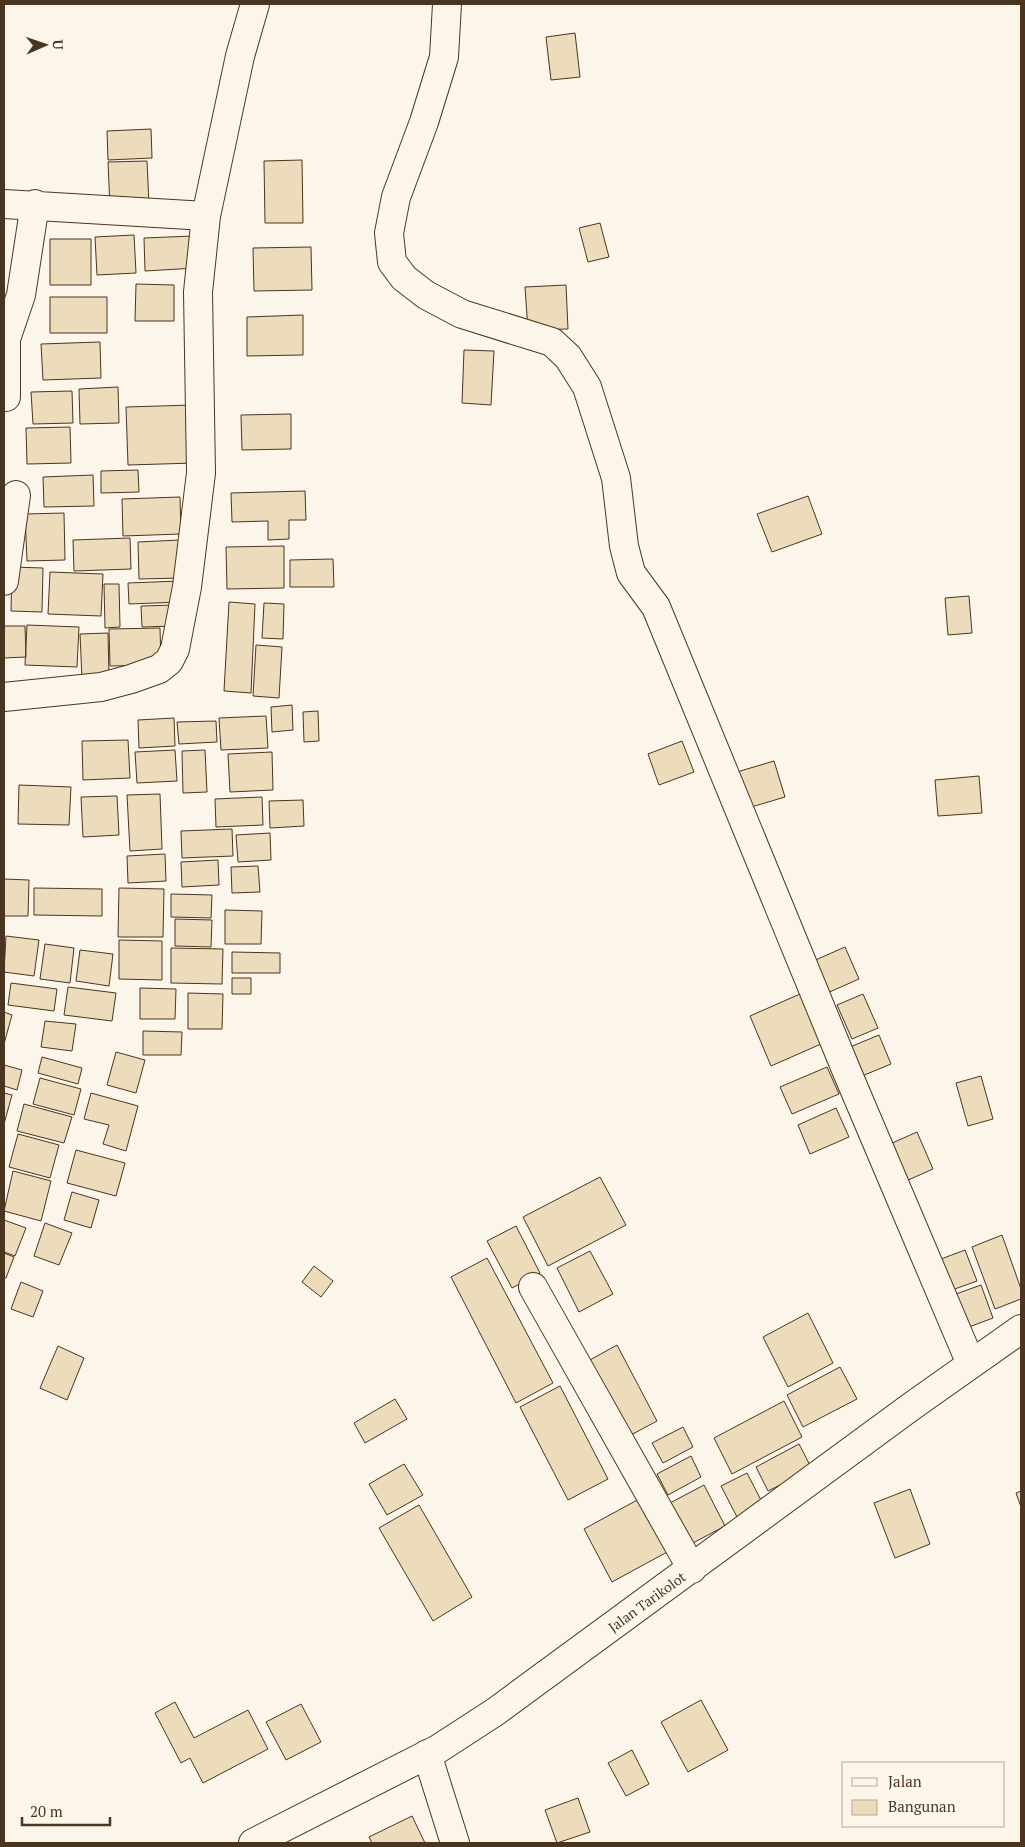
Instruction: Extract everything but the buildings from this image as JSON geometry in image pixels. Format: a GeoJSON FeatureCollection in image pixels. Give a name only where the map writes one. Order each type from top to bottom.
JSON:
{"type":"FeatureCollection","features":[{"type":"Feature","properties":{"kind":"street"},"geometry":{"type":"LineString","coordinates":[[4,697],[101,687],[138,677],[159,669],[169,661],[175,649],[187,587],[201,473],[198,292],[206,216],[238,64],[255,4]]}},
{"type":"Feature","properties":{"kind":"street"},"geometry":{"type":"LineString","coordinates":[[447,4],[444,57],[424,122],[396,197],[389,233],[392,262],[404,278],[426,295],[462,314],[552,342],[568,356],[587,387],[616,478],[624,546],[631,573],[656,608],[847,1072],[971,1364]]}},
{"type":"Feature","properties":{"kind":"street"},"geometry":{"type":"LineString","coordinates":[[4,204],[35,204],[206,216]]}},
{"type":"Feature","properties":{"kind":"street"},"geometry":{"type":"LineString","coordinates":[[6,397],[6,339],[21,295],[35,204]]}},
{"type":"Feature","properties":{"kind":"street"},"geometry":{"type":"LineString","coordinates":[[4,581],[16,495]]}},
{"type":"Feature","properties":{"kind":"street"},"geometry":{"type":"LineString","coordinates":[[533,1286],[692,1569]]}},
{"type":"Feature","properties":{"kind":"street","name":"Jalan Tarikolot"},"geometry":{"type":"LineString","coordinates":[[253,1843],[427,1754],[495,1712],[1021,1329]]}},
{"type":"Feature","properties":{"kind":"street"},"geometry":{"type":"LineString","coordinates":[[427,1754],[455,1843]]}}]}
